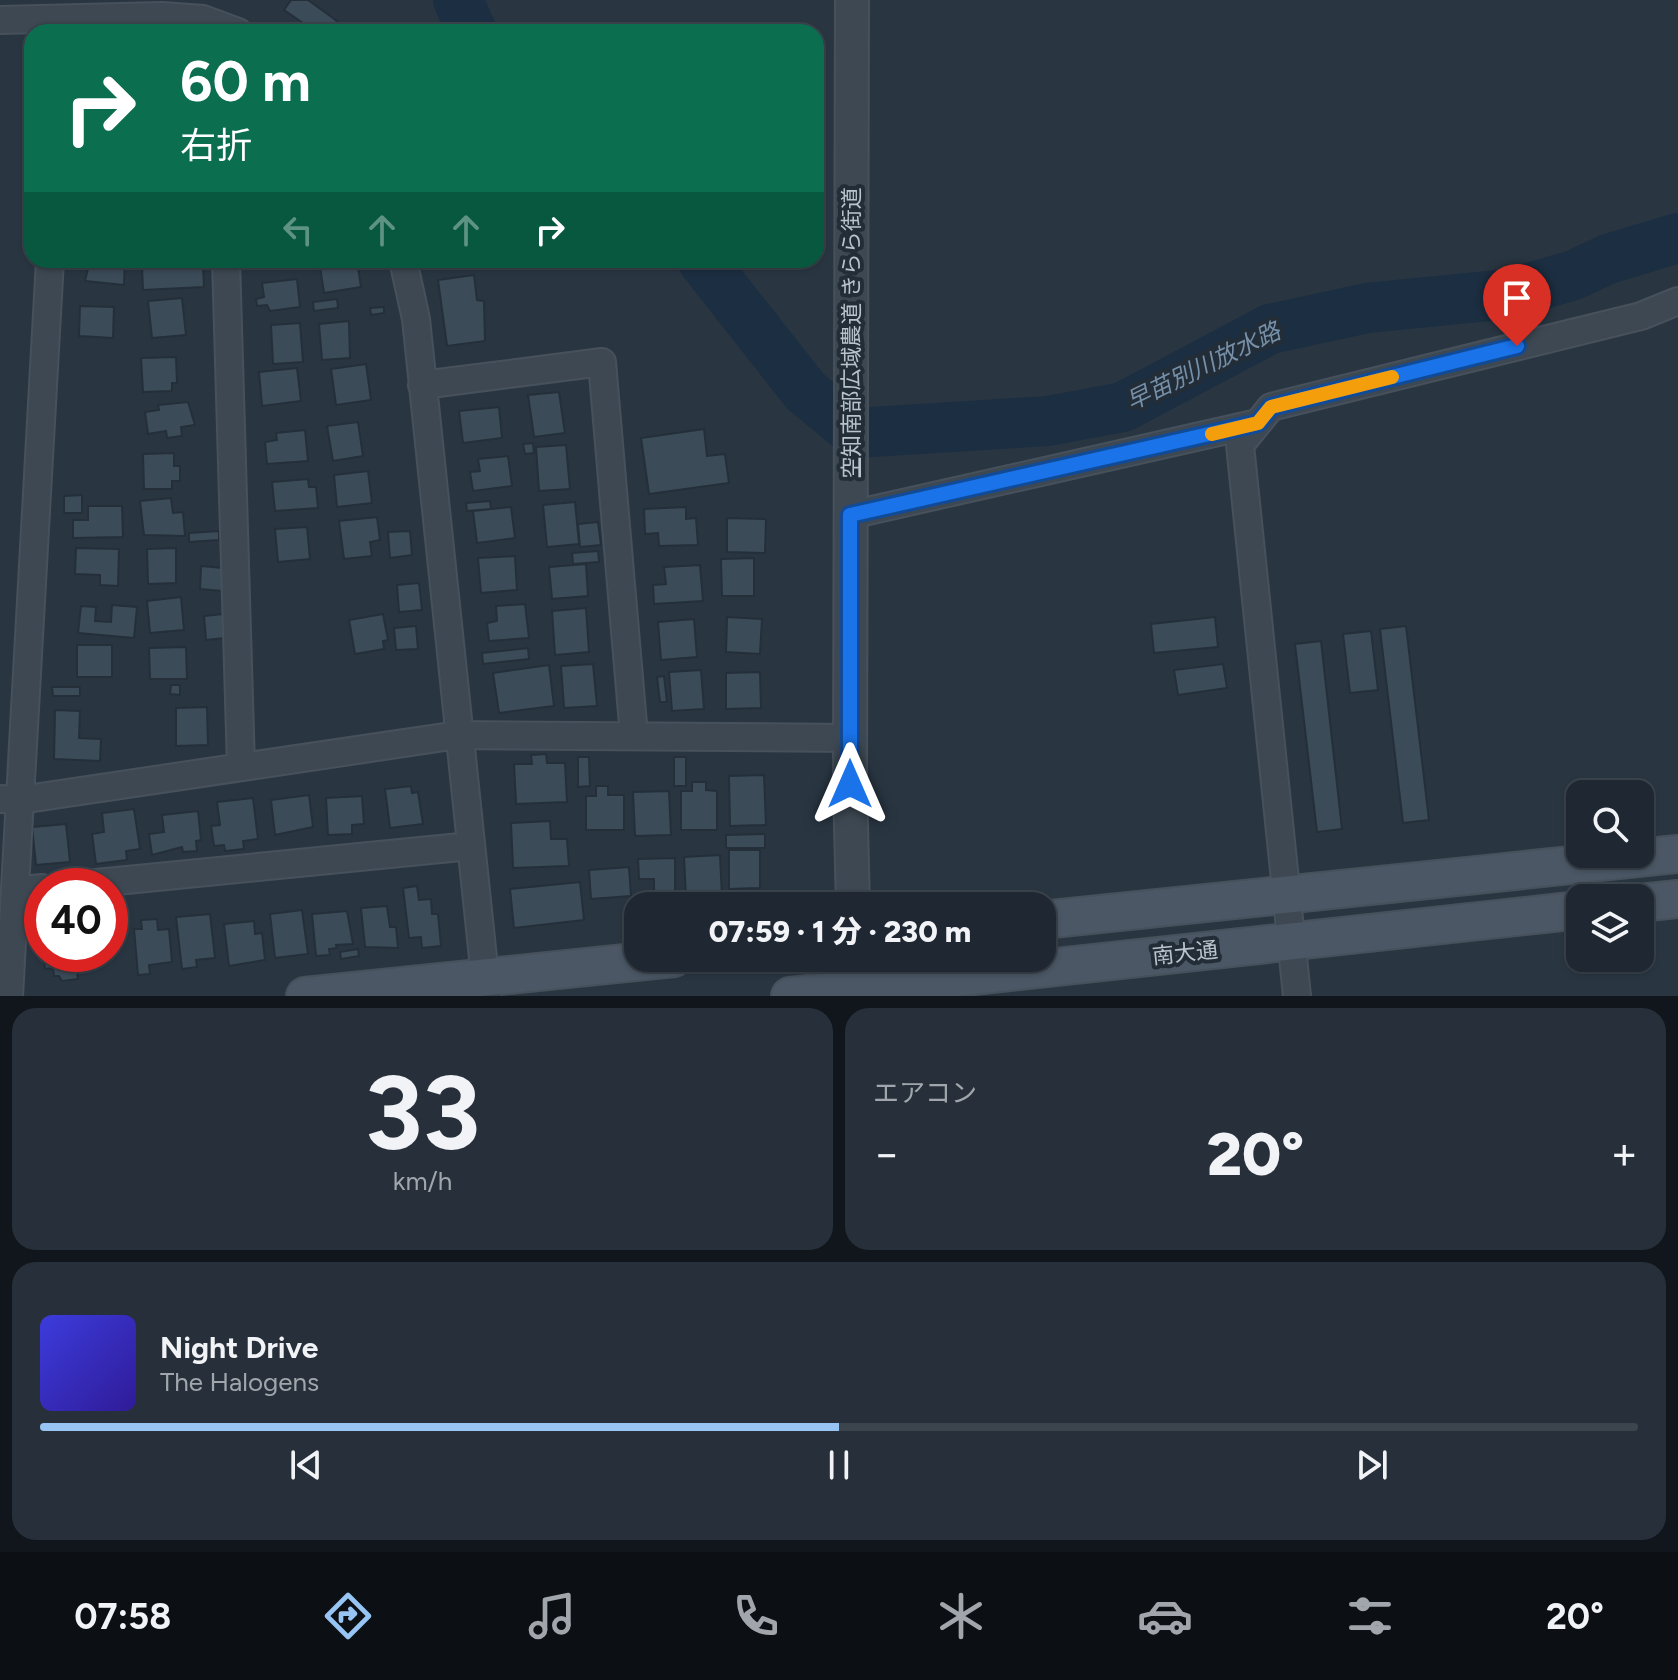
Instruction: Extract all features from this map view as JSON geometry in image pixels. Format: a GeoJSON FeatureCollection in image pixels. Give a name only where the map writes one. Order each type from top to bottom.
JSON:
{"type":"FeatureCollection","features":[{"type":"Feature","properties":{"kind":"main road"},"geometry":{"type":"LineString","coordinates":[[1056,919],[1678,854]]}},
{"type":"Feature","properties":{"kind":"main road"},"geometry":{"type":"LineString","coordinates":[[1654,902],[1678,899]]}},
{"type":"Feature","properties":{"kind":"main road","name":"南大通"},"geometry":{"type":"LineString","coordinates":[[790,996],[852,981],[1291,942],[1566,912]]}},
{"type":"Feature","properties":{"kind":"main road"},"geometry":{"type":"LineString","coordinates":[[305,996],[485,987],[624,966]]}},
{"type":"Feature","properties":{"kind":"street","name":"空知南部広域農道 きらら街道"},"geometry":{"type":"LineString","coordinates":[[852,0],[850,738],[853,892]]}},
{"type":"Feature","properties":{"kind":"street"},"geometry":{"type":"LineString","coordinates":[[0,20],[63,17],[203,19],[216,24]]}},
{"type":"Feature","properties":{"kind":"street"},"geometry":{"type":"LineString","coordinates":[[9,996],[15,891],[10,799],[49,268]]}},
{"type":"Feature","properties":{"kind":"street"},"geometry":{"type":"LineString","coordinates":[[226,268],[241,767]]}},
{"type":"Feature","properties":{"kind":"street"},"geometry":{"type":"LineString","coordinates":[[405,268],[416,319],[485,987]]}},
{"type":"Feature","properties":{"kind":"street"},"geometry":{"type":"LineString","coordinates":[[1297,996],[1240,445],[1271,407],[1641,316],[1678,301]]}},
{"type":"Feature","properties":{"kind":"street"},"geometry":{"type":"LineString","coordinates":[[422,385],[602,362],[634,736]]}},
{"type":"Feature","properties":{"kind":"street"},"geometry":{"type":"LineString","coordinates":[[850,515],[1258,423]]}},
{"type":"Feature","properties":{"kind":"street"},"geometry":{"type":"LineString","coordinates":[[10,799],[458,735],[850,738]]}},
{"type":"Feature","properties":{"kind":"street"},"geometry":{"type":"LineString","coordinates":[[128,880],[471,846]]}},
{"type":"Feature","properties":{"kind":"street"},"geometry":{"type":"LineString","coordinates":[[15,891],[24,890]]}},
{"type":"Feature","properties":{"kind":"building"},"geometry":{"type":"Polygon","coordinates":[[[291,0],[308,0],[337,21],[335,24],[304,24],[284,10],[291,0]]]}},
{"type":"Feature","properties":{"kind":"building"},"geometry":{"type":"Polygon","coordinates":[[[88,268],[125,268],[124,285],[85,281],[88,268]]]}},
{"type":"Feature","properties":{"kind":"building"},"geometry":{"type":"Polygon","coordinates":[[[142,268],[203,268],[204,287],[143,290],[142,268]]]}},
{"type":"Feature","properties":{"kind":"building"},"geometry":{"type":"Polygon","coordinates":[[[320,268],[358,268],[361,287],[324,293],[320,268]]]}},
{"type":"Feature","properties":{"kind":"building"},"geometry":{"type":"Polygon","coordinates":[[[474,275],[477,300],[484,301],[485,341],[447,346],[438,280],[474,275]]]}},
{"type":"Feature","properties":{"kind":"building"},"geometry":{"type":"Polygon","coordinates":[[[297,279],[300,307],[270,311],[267,305],[257,306],[256,299],[264,297],[262,283],[297,279]]]}},
{"type":"Feature","properties":{"kind":"building"},"geometry":{"type":"Polygon","coordinates":[[[182,298],[186,335],[152,338],[148,301],[182,298]]]}},
{"type":"Feature","properties":{"kind":"building"},"geometry":{"type":"Polygon","coordinates":[[[337,299],[338,308],[314,311],[313,302],[337,299]]]}},
{"type":"Feature","properties":{"kind":"building"},"geometry":{"type":"Polygon","coordinates":[[[80,306],[114,307],[113,338],[79,336],[80,306]]]}},
{"type":"Feature","properties":{"kind":"building"},"geometry":{"type":"Polygon","coordinates":[[[384,307],[384,313],[371,315],[370,308],[384,307]]]}},
{"type":"Feature","properties":{"kind":"building"},"geometry":{"type":"Polygon","coordinates":[[[349,321],[350,358],[322,360],[319,324],[349,321]]]}},
{"type":"Feature","properties":{"kind":"building"},"geometry":{"type":"Polygon","coordinates":[[[300,323],[303,362],[273,364],[271,325],[300,323]]]}},
{"type":"Feature","properties":{"kind":"building"},"geometry":{"type":"Polygon","coordinates":[[[176,357],[177,383],[172,383],[172,391],[143,392],[141,358],[176,357]]]}},
{"type":"Feature","properties":{"kind":"building"},"geometry":{"type":"Polygon","coordinates":[[[366,364],[371,400],[336,405],[331,369],[366,364]]]}},
{"type":"Feature","properties":{"kind":"building"},"geometry":{"type":"Polygon","coordinates":[[[297,368],[301,401],[262,406],[259,372],[297,368]]]}},
{"type":"Feature","properties":{"kind":"building"},"geometry":{"type":"Polygon","coordinates":[[[559,392],[565,433],[534,437],[528,395],[559,392]]]}},
{"type":"Feature","properties":{"kind":"building"},"geometry":{"type":"Polygon","coordinates":[[[188,402],[195,425],[181,427],[182,436],[167,438],[166,431],[148,434],[145,412],[159,410],[158,405],[188,402]]]}},
{"type":"Feature","properties":{"kind":"building"},"geometry":{"type":"Polygon","coordinates":[[[499,407],[502,438],[463,443],[459,411],[499,407]]]}},
{"type":"Feature","properties":{"kind":"building"},"geometry":{"type":"Polygon","coordinates":[[[358,422],[363,456],[333,461],[327,426],[358,422]]]}},
{"type":"Feature","properties":{"kind":"building"},"geometry":{"type":"Polygon","coordinates":[[[704,429],[707,456],[725,454],[729,483],[649,494],[641,438],[704,429]]]}},
{"type":"Feature","properties":{"kind":"building"},"geometry":{"type":"Polygon","coordinates":[[[305,430],[308,461],[267,464],[265,442],[277,440],[276,433],[305,430]]]}},
{"type":"Feature","properties":{"kind":"building"},"geometry":{"type":"Polygon","coordinates":[[[533,443],[534,453],[525,454],[523,444],[533,443]]]}},
{"type":"Feature","properties":{"kind":"building"},"geometry":{"type":"Polygon","coordinates":[[[566,445],[570,489],[539,491],[536,447],[566,445]]]}},
{"type":"Feature","properties":{"kind":"building"},"geometry":{"type":"Polygon","coordinates":[[[174,453],[174,466],[180,466],[180,481],[172,481],[172,489],[144,489],[143,454],[174,453]]]}},
{"type":"Feature","properties":{"kind":"building"},"geometry":{"type":"Polygon","coordinates":[[[508,456],[512,486],[473,491],[470,472],[480,471],[478,459],[508,456]]]}},
{"type":"Feature","properties":{"kind":"building"},"geometry":{"type":"Polygon","coordinates":[[[368,471],[372,503],[337,507],[334,475],[368,471]]]}},
{"type":"Feature","properties":{"kind":"building"},"geometry":{"type":"Polygon","coordinates":[[[308,479],[309,487],[316,487],[318,508],[275,511],[272,482],[308,479]]]}},
{"type":"Feature","properties":{"kind":"building"},"geometry":{"type":"Polygon","coordinates":[[[82,495],[82,513],[64,513],[64,496],[82,495]]]}},
{"type":"Feature","properties":{"kind":"building"},"geometry":{"type":"Polygon","coordinates":[[[171,498],[173,513],[183,512],[185,536],[144,535],[140,501],[171,498]]]}},
{"type":"Feature","properties":{"kind":"building"},"geometry":{"type":"Polygon","coordinates":[[[490,501],[491,509],[467,511],[466,503],[490,501]]]}},
{"type":"Feature","properties":{"kind":"building"},"geometry":{"type":"Polygon","coordinates":[[[575,502],[579,544],[547,547],[543,505],[575,502]]]}},
{"type":"Feature","properties":{"kind":"building"},"geometry":{"type":"Polygon","coordinates":[[[88,506],[122,506],[123,537],[73,538],[73,520],[88,520],[88,506]]]}},
{"type":"Feature","properties":{"kind":"building"},"geometry":{"type":"Polygon","coordinates":[[[511,507],[515,538],[477,543],[473,511],[511,507]]]}},
{"type":"Feature","properties":{"kind":"building"},"geometry":{"type":"Polygon","coordinates":[[[686,507],[686,519],[696,518],[698,545],[659,546],[658,533],[645,534],[644,509],[686,507]]]}},
{"type":"Feature","properties":{"kind":"building"},"geometry":{"type":"Polygon","coordinates":[[[377,517],[380,540],[370,542],[372,556],[344,559],[339,521],[377,517]]]}},
{"type":"Feature","properties":{"kind":"building"},"geometry":{"type":"Polygon","coordinates":[[[727,518],[766,519],[765,553],[727,552],[727,518]]]}},
{"type":"Feature","properties":{"kind":"building"},"geometry":{"type":"Polygon","coordinates":[[[598,522],[601,545],[580,547],[578,524],[598,522]]]}},
{"type":"Feature","properties":{"kind":"building"},"geometry":{"type":"Polygon","coordinates":[[[307,527],[310,559],[278,562],[275,529],[307,527]]]}},
{"type":"Feature","properties":{"kind":"building"},"geometry":{"type":"Polygon","coordinates":[[[219,531],[219,540],[189,542],[189,533],[219,531]]]}},
{"type":"Feature","properties":{"kind":"building"},"geometry":{"type":"Polygon","coordinates":[[[410,531],[412,555],[390,558],[388,532],[410,531]]]}},
{"type":"Feature","properties":{"kind":"building"},"geometry":{"type":"Polygon","coordinates":[[[76,548],[119,549],[118,586],[100,585],[100,575],[75,574],[76,548]]]}},
{"type":"Feature","properties":{"kind":"building"},"geometry":{"type":"Polygon","coordinates":[[[176,548],[176,583],[148,584],[147,549],[176,548]]]}},
{"type":"Feature","properties":{"kind":"building"},"geometry":{"type":"Polygon","coordinates":[[[598,551],[599,562],[573,564],[572,553],[598,551]]]}},
{"type":"Feature","properties":{"kind":"building"},"geometry":{"type":"Polygon","coordinates":[[[515,556],[517,590],[481,593],[478,558],[515,556]]]}},
{"type":"Feature","properties":{"kind":"building"},"geometry":{"type":"Polygon","coordinates":[[[754,558],[754,596],[722,596],[721,559],[754,558]]]}},
{"type":"Feature","properties":{"kind":"building"},"geometry":{"type":"Polygon","coordinates":[[[586,564],[588,596],[552,599],[549,567],[586,564]]]}},
{"type":"Feature","properties":{"kind":"building"},"geometry":{"type":"Polygon","coordinates":[[[700,565],[703,601],[654,604],[653,585],[666,584],[664,567],[700,565]]]}},
{"type":"Feature","properties":{"kind":"building"},"geometry":{"type":"Polygon","coordinates":[[[201,566],[223,568],[222,591],[200,589],[201,566]]]}},
{"type":"Feature","properties":{"kind":"building"},"geometry":{"type":"Polygon","coordinates":[[[419,583],[422,610],[399,612],[397,585],[419,583]]]}},
{"type":"Feature","properties":{"kind":"building"},"geometry":{"type":"Polygon","coordinates":[[[181,597],[184,630],[150,633],[147,601],[181,597]]]}},
{"type":"Feature","properties":{"kind":"building"},"geometry":{"type":"Polygon","coordinates":[[[525,604],[529,638],[489,641],[487,623],[497,621],[496,606],[525,604]]]}},
{"type":"Feature","properties":{"kind":"building"},"geometry":{"type":"Polygon","coordinates":[[[112,605],[137,607],[134,638],[78,633],[81,606],[96,607],[95,621],[111,622],[112,605]]]}},
{"type":"Feature","properties":{"kind":"building"},"geometry":{"type":"Polygon","coordinates":[[[586,608],[589,652],[555,655],[552,611],[586,608]]]}},
{"type":"Feature","properties":{"kind":"building"},"geometry":{"type":"Polygon","coordinates":[[[223,614],[225,638],[206,640],[204,616],[223,614]]]}},
{"type":"Feature","properties":{"kind":"building"},"geometry":{"type":"Polygon","coordinates":[[[383,614],[388,640],[383,641],[384,649],[355,654],[349,620],[383,614]]]}},
{"type":"Feature","properties":{"kind":"building"},"geometry":{"type":"Polygon","coordinates":[[[727,617],[762,619],[760,654],[726,652],[727,617]]]}},
{"type":"Feature","properties":{"kind":"building"},"geometry":{"type":"Polygon","coordinates":[[[1215,617],[1218,647],[1154,653],[1151,624],[1215,617]]]}},
{"type":"Feature","properties":{"kind":"building"},"geometry":{"type":"Polygon","coordinates":[[[694,619],[697,657],[661,660],[658,622],[694,619]]]}},
{"type":"Feature","properties":{"kind":"building"},"geometry":{"type":"Polygon","coordinates":[[[416,626],[418,649],[396,650],[394,628],[416,626]]]}},
{"type":"Feature","properties":{"kind":"building"},"geometry":{"type":"Polygon","coordinates":[[[1406,626],[1429,820],[1403,823],[1380,629],[1406,626]]]}},
{"type":"Feature","properties":{"kind":"building"},"geometry":{"type":"Polygon","coordinates":[[[1371,631],[1378,690],[1350,693],[1343,634],[1371,631]]]}},
{"type":"Feature","properties":{"kind":"building"},"geometry":{"type":"Polygon","coordinates":[[[1321,641],[1342,829],[1317,832],[1295,644],[1321,641]]]}},
{"type":"Feature","properties":{"kind":"building"},"geometry":{"type":"Polygon","coordinates":[[[77,645],[112,645],[112,677],[77,677],[77,645]]]}},
{"type":"Feature","properties":{"kind":"building"},"geometry":{"type":"Polygon","coordinates":[[[186,647],[187,679],[150,679],[149,648],[186,647]]]}},
{"type":"Feature","properties":{"kind":"building"},"geometry":{"type":"Polygon","coordinates":[[[528,648],[529,659],[483,664],[482,653],[528,648]]]}},
{"type":"Feature","properties":{"kind":"building"},"geometry":{"type":"Polygon","coordinates":[[[593,664],[597,706],[564,708],[561,666],[593,664]]]}},
{"type":"Feature","properties":{"kind":"building"},"geometry":{"type":"Polygon","coordinates":[[[1223,664],[1227,688],[1178,695],[1174,670],[1223,664]]]}},
{"type":"Feature","properties":{"kind":"building"},"geometry":{"type":"Polygon","coordinates":[[[549,665],[554,706],[499,713],[493,673],[549,665]]]}},
{"type":"Feature","properties":{"kind":"building"},"geometry":{"type":"Polygon","coordinates":[[[701,670],[704,709],[672,711],[669,672],[701,670]]]}},
{"type":"Feature","properties":{"kind":"building"},"geometry":{"type":"Polygon","coordinates":[[[760,672],[761,708],[726,709],[726,673],[760,672]]]}},
{"type":"Feature","properties":{"kind":"building"},"geometry":{"type":"Polygon","coordinates":[[[664,676],[667,702],[660,702],[657,677],[664,676]]]}},
{"type":"Feature","properties":{"kind":"building"},"geometry":{"type":"Polygon","coordinates":[[[171,685],[180,685],[180,695],[170,694],[171,685]]]}},
{"type":"Feature","properties":{"kind":"building"},"geometry":{"type":"Polygon","coordinates":[[[52,687],[80,687],[80,696],[53,696],[52,687]]]}},
{"type":"Feature","properties":{"kind":"building"},"geometry":{"type":"Polygon","coordinates":[[[207,707],[208,745],[176,746],[176,708],[207,707]]]}},
{"type":"Feature","properties":{"kind":"building"},"geometry":{"type":"Polygon","coordinates":[[[55,710],[80,711],[79,738],[101,739],[100,761],[54,759],[55,710]]]}},
{"type":"Feature","properties":{"kind":"building"},"geometry":{"type":"Polygon","coordinates":[[[546,754],[547,763],[565,763],[567,802],[516,804],[514,764],[532,764],[531,755],[546,754]]]}},
{"type":"Feature","properties":{"kind":"building"},"geometry":{"type":"Polygon","coordinates":[[[578,757],[589,757],[590,786],[578,787],[578,757]]]}},
{"type":"Feature","properties":{"kind":"building"},"geometry":{"type":"Polygon","coordinates":[[[674,757],[686,757],[686,786],[674,786],[674,757]]]}},
{"type":"Feature","properties":{"kind":"building"},"geometry":{"type":"Polygon","coordinates":[[[764,775],[766,825],[730,826],[729,776],[764,775]]]}},
{"type":"Feature","properties":{"kind":"building"},"geometry":{"type":"Polygon","coordinates":[[[692,782],[706,782],[706,790],[717,791],[717,830],[681,830],[681,791],[692,791],[692,782]]]}},
{"type":"Feature","properties":{"kind":"building"},"geometry":{"type":"Polygon","coordinates":[[[411,786],[412,793],[418,792],[423,824],[390,828],[385,789],[411,786]]]}},
{"type":"Feature","properties":{"kind":"building"},"geometry":{"type":"Polygon","coordinates":[[[596,786],[608,786],[608,795],[624,795],[624,830],[586,830],[586,796],[596,796],[596,786]]]}},
{"type":"Feature","properties":{"kind":"building"},"geometry":{"type":"Polygon","coordinates":[[[669,791],[671,835],[635,836],[633,792],[669,791]]]}},
{"type":"Feature","properties":{"kind":"building"},"geometry":{"type":"Polygon","coordinates":[[[309,795],[313,827],[275,835],[271,800],[309,795]]]}},
{"type":"Feature","properties":{"kind":"building"},"geometry":{"type":"Polygon","coordinates":[[[362,796],[364,824],[352,825],[352,834],[328,835],[326,798],[362,796]]]}},
{"type":"Feature","properties":{"kind":"building"},"geometry":{"type":"Polygon","coordinates":[[[253,798],[258,839],[243,841],[244,849],[225,851],[224,845],[214,846],[211,826],[220,825],[217,802],[253,798]]]}},
{"type":"Feature","properties":{"kind":"building"},"geometry":{"type":"Polygon","coordinates":[[[134,809],[140,849],[126,851],[127,860],[96,864],[92,834],[104,832],[102,813],[134,809]]]}},
{"type":"Feature","properties":{"kind":"building"},"geometry":{"type":"Polygon","coordinates":[[[198,811],[201,840],[196,841],[197,851],[183,852],[182,847],[152,855],[149,834],[164,832],[162,815],[198,811]]]}},
{"type":"Feature","properties":{"kind":"building"},"geometry":{"type":"Polygon","coordinates":[[[550,821],[551,839],[567,839],[569,866],[513,868],[511,823],[550,821]]]}},
{"type":"Feature","properties":{"kind":"building"},"geometry":{"type":"Polygon","coordinates":[[[66,824],[70,862],[36,865],[32,827],[66,824]]]}},
{"type":"Feature","properties":{"kind":"building"},"geometry":{"type":"Polygon","coordinates":[[[765,834],[765,848],[726,848],[726,835],[765,834]]]}},
{"type":"Feature","properties":{"kind":"building"},"geometry":{"type":"Polygon","coordinates":[[[729,850],[760,850],[760,888],[729,889],[729,850]]]}},
{"type":"Feature","properties":{"kind":"building"},"geometry":{"type":"Polygon","coordinates":[[[720,855],[722,892],[686,892],[684,857],[720,855]]]}},
{"type":"Feature","properties":{"kind":"building"},"geometry":{"type":"Polygon","coordinates":[[[675,858],[675,891],[654,892],[654,879],[639,879],[638,859],[675,858]]]}},
{"type":"Feature","properties":{"kind":"building"},"geometry":{"type":"Polygon","coordinates":[[[629,867],[631,892],[624,892],[624,897],[591,899],[589,870],[629,867]]]}},
{"type":"Feature","properties":{"kind":"building"},"geometry":{"type":"Polygon","coordinates":[[[580,882],[584,920],[514,928],[510,889],[580,882]]]}},
{"type":"Feature","properties":{"kind":"building"},"geometry":{"type":"Polygon","coordinates":[[[417,886],[419,900],[431,899],[432,914],[438,914],[441,946],[422,948],[421,937],[409,938],[403,888],[417,886]]]}},
{"type":"Feature","properties":{"kind":"building"},"geometry":{"type":"Polygon","coordinates":[[[387,906],[390,927],[396,927],[398,948],[365,947],[361,908],[387,906]]]}},
{"type":"Feature","properties":{"kind":"building"},"geometry":{"type":"Polygon","coordinates":[[[302,910],[308,954],[275,958],[270,914],[302,910]]]}},
{"type":"Feature","properties":{"kind":"building"},"geometry":{"type":"Polygon","coordinates":[[[347,911],[353,944],[336,945],[337,948],[329,949],[330,955],[316,956],[312,914],[347,911]]]}},
{"type":"Feature","properties":{"kind":"building"},"geometry":{"type":"Polygon","coordinates":[[[210,914],[215,958],[196,960],[197,967],[182,969],[176,917],[210,914]]]}},
{"type":"Feature","properties":{"kind":"building"},"geometry":{"type":"Polygon","coordinates":[[[157,919],[158,930],[169,929],[172,962],[149,965],[150,974],[138,975],[134,929],[142,929],[141,920],[157,919]]]}},
{"type":"Feature","properties":{"kind":"building"},"geometry":{"type":"Polygon","coordinates":[[[254,921],[255,934],[262,933],[265,960],[229,966],[224,924],[254,921]]]}},
{"type":"Feature","properties":{"kind":"building"},"geometry":{"type":"Polygon","coordinates":[[[358,949],[359,956],[341,959],[340,952],[358,949]]]}},
{"type":"Feature","properties":{"kind":"building"},"geometry":{"type":"Polygon","coordinates":[[[54,972],[77,972],[78,979],[62,981],[59,976],[54,976],[54,972]]]}},
{"type":"Feature","properties":{"kind":"waterway","name":"早苗別川放水路"},"geometry":{"type":"LineString","coordinates":[[458,0],[468,24]]}},
{"type":"Feature","properties":{"kind":"waterway","name":"早苗別川放水路"},"geometry":{"type":"LineString","coordinates":[[708,268],[805,391],[856,433],[1048,421],[1123,407],[1270,329],[1367,308],[1508,294],[1574,275],[1608,259],[1678,238]]}},
{"type":"Feature","properties":{"kind":"slow traffic"},"geometry":{"type":"LineString","coordinates":[[1212,434],[1258,423],[1271,407],[1392,377]]}},
{"type":"Feature","properties":{"kind":"route"},"geometry":{"type":"LineString","coordinates":[[850,784],[850,515],[1258,423],[1271,407],[1517,346]]}}]}
